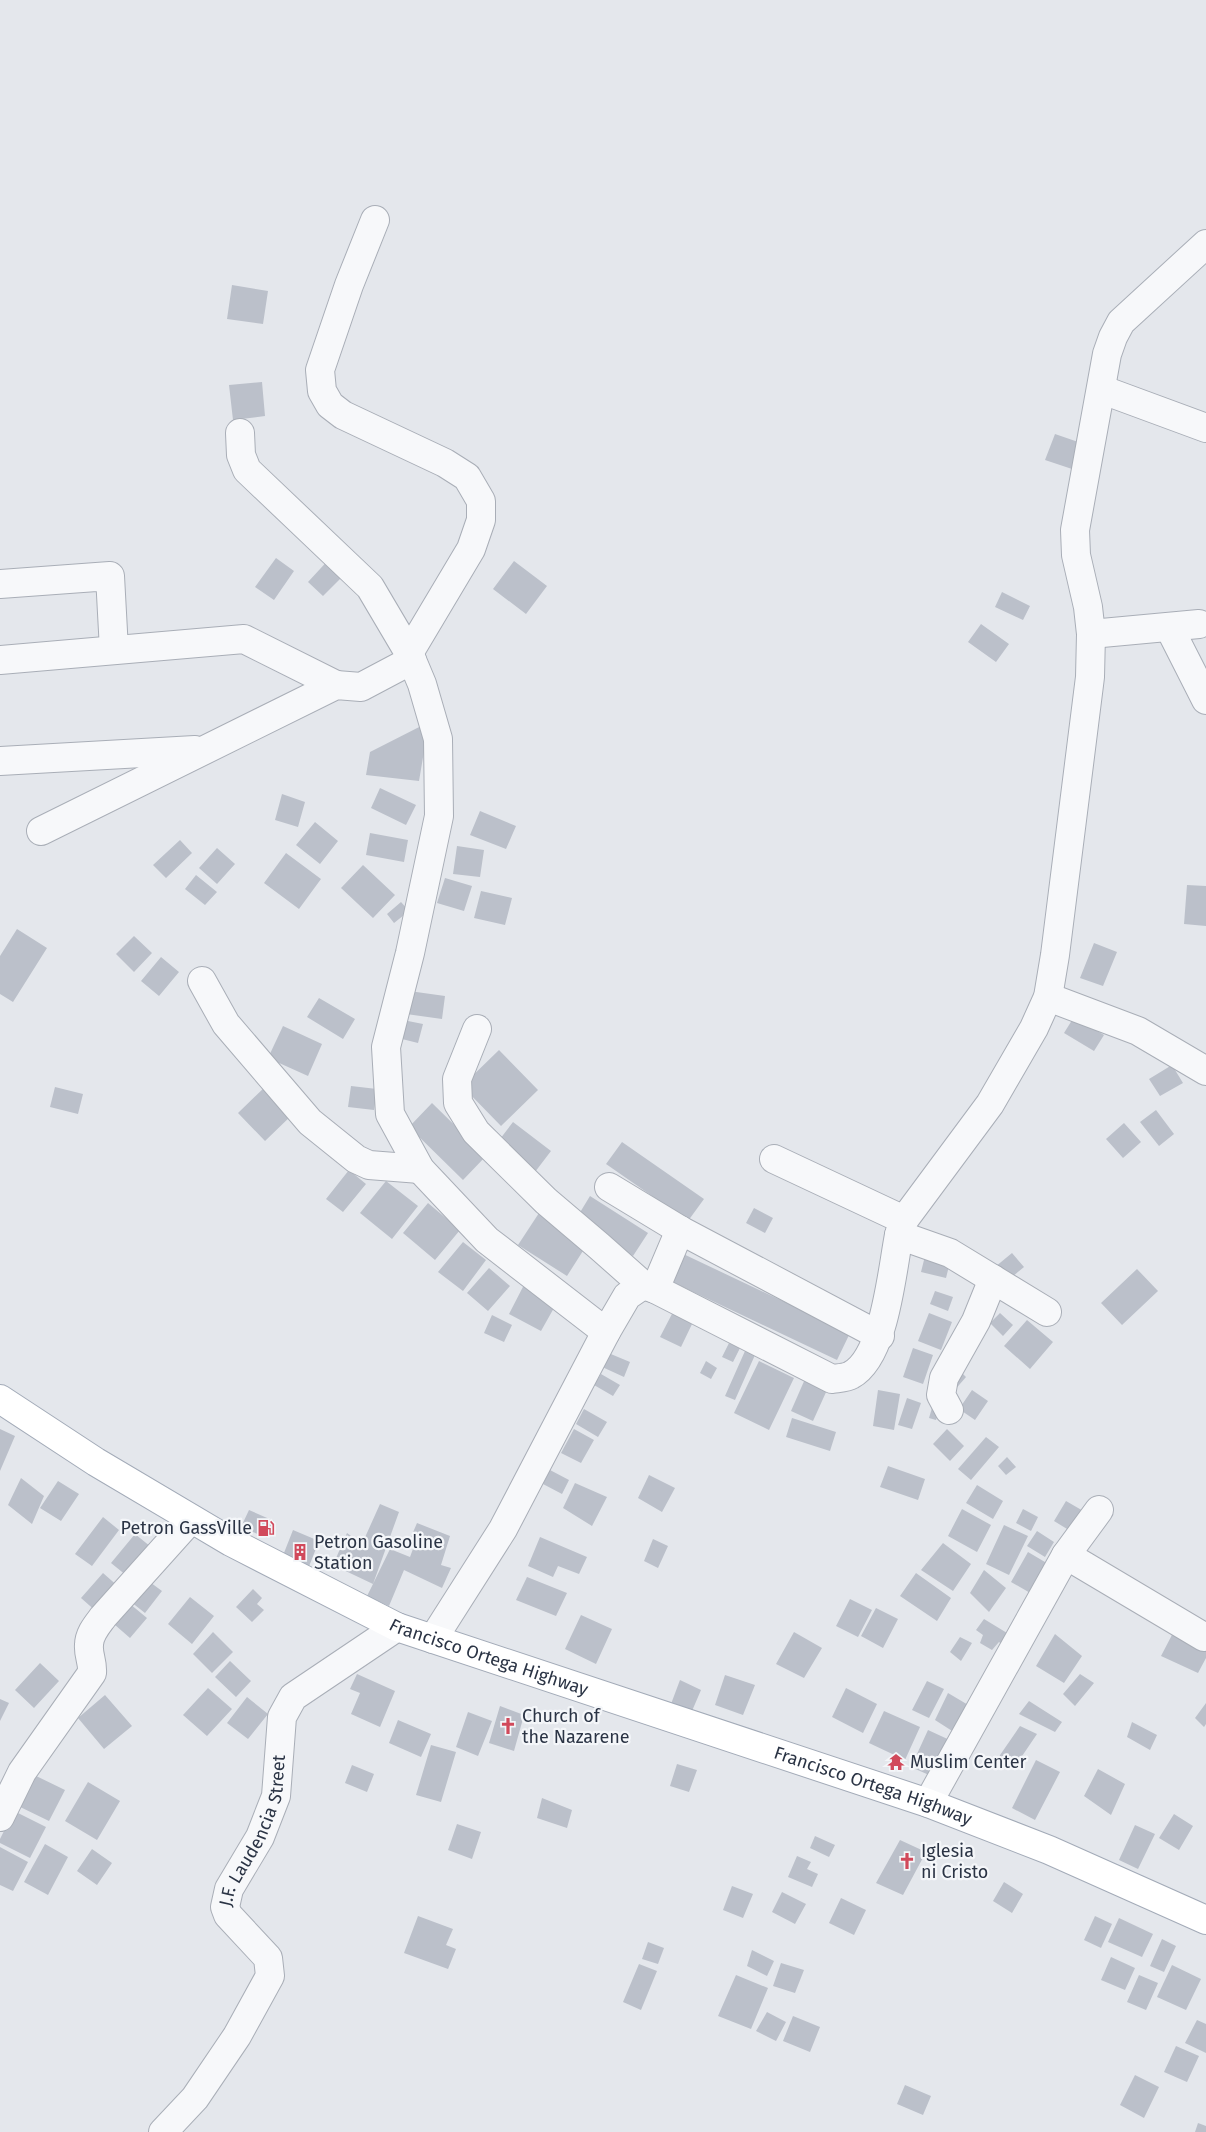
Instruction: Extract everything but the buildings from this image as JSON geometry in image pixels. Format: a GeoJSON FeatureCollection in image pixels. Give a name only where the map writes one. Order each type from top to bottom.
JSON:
{"type":"FeatureCollection","features":[{"type":"Feature","properties":{"kind":"main road","name":"Francisco Ortega Highway"},"geometry":{"type":"LineString","coordinates":[[0,1399],[96,1462],[230,1542],[397,1627],[928,1803],[1049,1850],[1206,1920]]}},
{"type":"Feature","properties":{"kind":"street"},"geometry":{"type":"LineString","coordinates":[[0,660],[244,639],[336,685],[361,688],[410,656],[471,549],[481,520],[481,501],[467,477],[445,463],[344,415],[330,404],[322,391],[320,370],[349,285],[375,220]]}},
{"type":"Feature","properties":{"kind":"street"},"geometry":{"type":"LineString","coordinates":[[477,1029],[457,1079],[458,1103],[476,1132],[546,1201],[649,1287],[832,1378],[851,1376],[864,1364],[880,1336],[902,1227],[990,1104],[1034,1028],[1048,997],[1089,687],[1091,634],[1088,607],[1076,554],[1076,530],[1108,354],[1113,337],[1121,322],[1206,244]]}},
{"type":"Feature","properties":{"kind":"street"},"geometry":{"type":"LineString","coordinates":[[1102,390],[1206,428]]}},
{"type":"Feature","properties":{"kind":"street"},"geometry":{"type":"LineString","coordinates":[[240,433],[241,455],[247,470],[305,523],[370,587],[410,656],[422,684],[438,739],[439,816],[410,953],[386,1047],[390,1114],[420,1169],[487,1240],[606,1332]]}},
{"type":"Feature","properties":{"kind":"street"},"geometry":{"type":"LineString","coordinates":[[0,584],[110,576],[114,650]]}},
{"type":"Feature","properties":{"kind":"street"},"geometry":{"type":"LineString","coordinates":[[1091,634],[1199,624]]}},
{"type":"Feature","properties":{"kind":"street"},"geometry":{"type":"LineString","coordinates":[[1169,627],[1206,700]]}},
{"type":"Feature","properties":{"kind":"street"},"geometry":{"type":"LineString","coordinates":[[41,830],[336,685]]}},
{"type":"Feature","properties":{"kind":"street"},"geometry":{"type":"LineString","coordinates":[[0,761],[206,749]]}},
{"type":"Feature","properties":{"kind":"street"},"geometry":{"type":"LineString","coordinates":[[202,982],[226,1024],[310,1122],[356,1159],[369,1165],[420,1169]]}},
{"type":"Feature","properties":{"kind":"street"},"geometry":{"type":"LineString","coordinates":[[1048,997],[1138,1031],[1206,1071]]}},
{"type":"Feature","properties":{"kind":"street"},"geometry":{"type":"LineString","coordinates":[[774,1159],[950,1253],[1047,1312]]}},
{"type":"Feature","properties":{"kind":"street"},"geometry":{"type":"LineString","coordinates":[[609,1187],[680,1230],[880,1336]]}},
{"type":"Feature","properties":{"kind":"street"},"geometry":{"type":"LineString","coordinates":[[433,1639],[503,1529],[606,1332],[627,1296],[649,1287],[680,1230]]}},
{"type":"Feature","properties":{"kind":"street"},"geometry":{"type":"LineString","coordinates":[[949,1410],[941,1395],[944,1378],[976,1321],[993,1279]]}},
{"type":"Feature","properties":{"kind":"street"},"geometry":{"type":"LineString","coordinates":[[928,1803],[1066,1555],[1099,1510]]}},
{"type":"Feature","properties":{"kind":"street"},"geometry":{"type":"LineString","coordinates":[[0,1817],[22,1772],[92,1673],[93,1663],[88,1647],[93,1631],[103,1617],[191,1519]]}},
{"type":"Feature","properties":{"kind":"street"},"geometry":{"type":"LineString","coordinates":[[1066,1555],[1204,1637]]}},
{"type":"Feature","properties":{"kind":"street","name":"J.F. Laudencia Street"},"geometry":{"type":"LineString","coordinates":[[164,2132],[195,2098],[237,2036],[270,1976],[268,1958],[228,1915],[225,1907],[230,1889],[260,1837],[276,1796],[280,1729],[286,1707],[293,1696],[397,1627]]}},
{"type":"Feature","properties":{"kind":"place","name":"Petron GassVille"},"geometry":{"type":"Point","coordinates":[266,1528]}},
{"type":"Feature","properties":{"kind":"place","name":"Petron Gasoline Station"},"geometry":{"type":"Point","coordinates":[300,1552]}},
{"type":"Feature","properties":{"kind":"place","name":"Church of the Nazarene"},"geometry":{"type":"Point","coordinates":[508,1726]}},
{"type":"Feature","properties":{"kind":"place","name":"Muslim Center"},"geometry":{"type":"Point","coordinates":[896,1762]}},
{"type":"Feature","properties":{"kind":"place","name":"Iglesia ni Cristo"},"geometry":{"type":"Point","coordinates":[907,1861]}}]}
